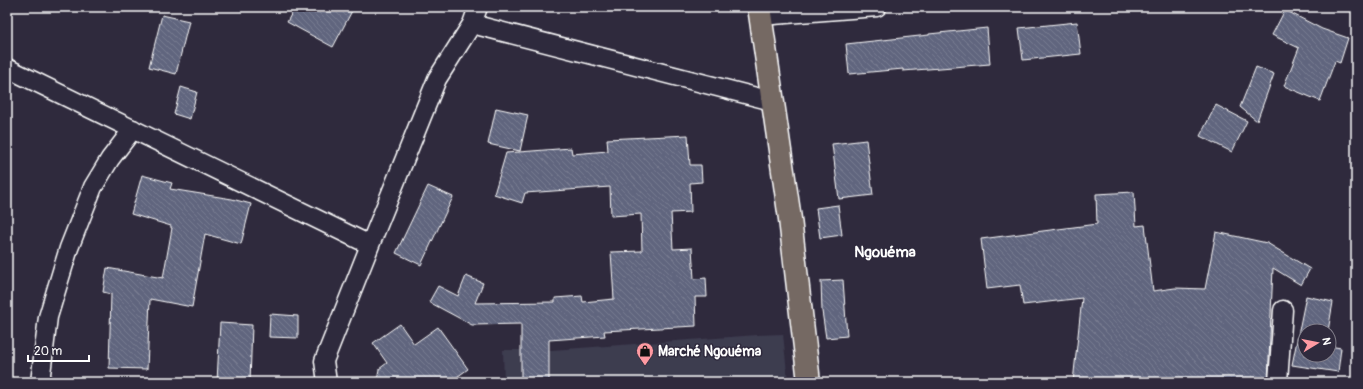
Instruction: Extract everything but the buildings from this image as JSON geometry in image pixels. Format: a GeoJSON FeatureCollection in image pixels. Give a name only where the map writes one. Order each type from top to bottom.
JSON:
{"type":"FeatureCollection","features":[{"type":"Feature","properties":{"kind":"main road"},"geometry":{"type":"LineString","coordinates":[[759,12],[790,219],[809,382]]}},
{"type":"Feature","properties":{"kind":"street"},"geometry":{"type":"LineString","coordinates":[[327,382],[324,361],[370,245],[437,79],[472,24],[478,7]]}},
{"type":"Feature","properties":{"kind":"street"},"geometry":{"type":"LineString","coordinates":[[759,12],[877,7]]}},
{"type":"Feature","properties":{"kind":"street"},"geometry":{"type":"LineString","coordinates":[[472,24],[772,101]]}},
{"type":"Feature","properties":{"kind":"street"},"geometry":{"type":"LineString","coordinates":[[7,68],[370,245]]}},
{"type":"Feature","properties":{"kind":"street"},"geometry":{"type":"LineString","coordinates":[[40,382],[48,317],[69,248],[93,187],[110,159],[132,129]]}},
{"type":"Feature","properties":{"kind":"street"},"geometry":{"type":"LineString","coordinates":[[1278,382],[1283,310]]}},
{"type":"Feature","properties":{"kind":"shaded area","name":"Marché Ngouéma"},"geometry":{"type":"Polygon","coordinates":[[[783,334],[788,382],[504,382],[503,350],[552,350],[783,334]]]}},
{"type":"Feature","properties":{"kind":"place","name":"Marché Ngouéma"},"geometry":{"type":"Point","coordinates":[645,366]}},
{"type":"Feature","properties":{"kind":"district","name":"Ngouéma"},"geometry":{"type":"Point","coordinates":[885,252]}}]}
